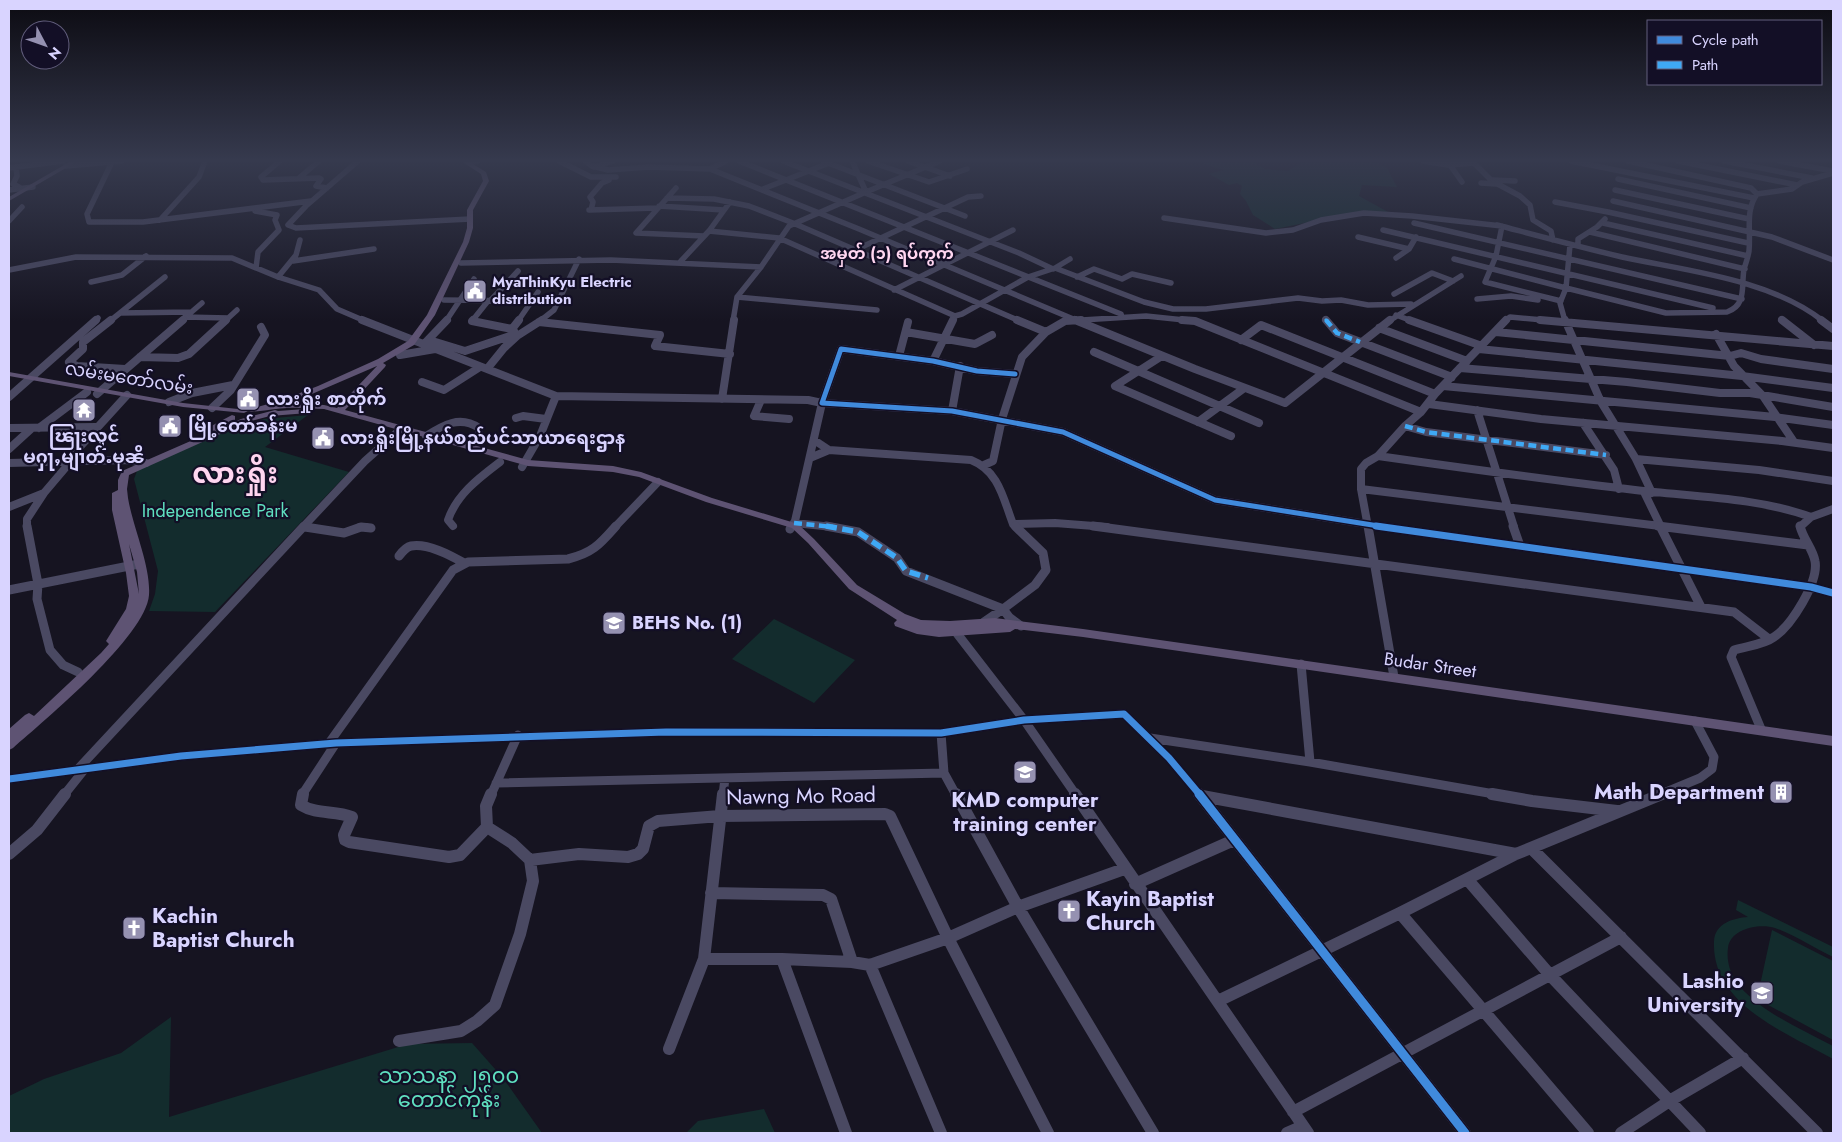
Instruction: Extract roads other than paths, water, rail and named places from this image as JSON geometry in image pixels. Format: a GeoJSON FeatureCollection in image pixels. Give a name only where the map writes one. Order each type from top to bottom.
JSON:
{"type":"FeatureCollection","features":[{"type":"Feature","properties":{"kind":"main road"},"geometry":{"type":"LineString","coordinates":[[441,299],[466,242],[470,228],[470,214]]}},
{"type":"Feature","properties":{"kind":"main road"},"geometry":{"type":"LineString","coordinates":[[9,745],[102,659],[126,632],[141,610],[144,593],[134,565],[124,508],[122,478],[125,473],[233,418],[290,405],[382,365],[421,342],[431,315],[461,263],[474,234],[474,214]]}},
{"type":"Feature","properties":{"kind":"main road"},"geometry":{"type":"LineString","coordinates":[[268,411],[421,342]]}},
{"type":"Feature","properties":{"kind":"main road"},"geometry":{"type":"LineString","coordinates":[[340,410],[382,365]]}},
{"type":"Feature","properties":{"kind":"main road","name":"လမ်းမတော်လမ်း"},"geometry":{"type":"LineString","coordinates":[[9,374],[28,380],[87,392],[99,392]]}},
{"type":"Feature","properties":{"kind":"main road","name":"လမ်းမတော်လမ်း"},"geometry":{"type":"LineString","coordinates":[[9,379],[28,380],[212,410],[233,418]]}},
{"type":"Feature","properties":{"kind":"main road"},"geometry":{"type":"LineString","coordinates":[[318,393],[314,399],[324,407]]}},
{"type":"Feature","properties":{"kind":"main road","name":"လမ်းမတော်လမ်း"},"geometry":{"type":"LineString","coordinates":[[125,397],[169,402],[247,416]]}},
{"type":"Feature","properties":{"kind":"main road"},"geometry":{"type":"LineString","coordinates":[[290,405],[340,410],[500,462],[609,472],[638,478],[656,483],[704,503],[792,526],[847,589],[896,622],[917,630],[939,633],[953,628],[984,622],[1021,626]]}},
{"type":"Feature","properties":{"kind":"main road"},"geometry":{"type":"LineString","coordinates":[[210,429],[215,423],[216,418],[212,410]]}},
{"type":"Feature","properties":{"kind":"main road"},"geometry":{"type":"LineString","coordinates":[[268,411],[318,411],[426,436],[524,465]]}},
{"type":"Feature","properties":{"kind":"main road"},"geometry":{"type":"LineString","coordinates":[[144,462],[247,416]]}},
{"type":"Feature","properties":{"kind":"main road"},"geometry":{"type":"LineString","coordinates":[[9,736],[113,638],[131,609],[134,596],[134,565]]}},
{"type":"Feature","properties":{"kind":"main road"},"geometry":{"type":"LineString","coordinates":[[953,628],[1021,626]]}},
{"type":"Feature","properties":{"kind":"main road","name":"Budar Street"},"geometry":{"type":"LineString","coordinates":[[1021,626],[1761,729],[1833,741]]}},
{"type":"Feature","properties":{"kind":"street"},"geometry":{"type":"LineString","coordinates":[[87,214],[89,222],[121,224],[205,214]]}},
{"type":"Feature","properties":{"kind":"street"},"geometry":{"type":"LineString","coordinates":[[160,220],[165,214]]}},
{"type":"Feature","properties":{"kind":"street"},"geometry":{"type":"LineString","coordinates":[[229,215],[234,214]]}},
{"type":"Feature","properties":{"kind":"street"},"geometry":{"type":"LineString","coordinates":[[256,268],[258,252],[280,230],[275,220],[278,216],[271,214]]}},
{"type":"Feature","properties":{"kind":"street"},"geometry":{"type":"LineString","coordinates":[[298,214],[288,225],[296,228],[470,219]]}},
{"type":"Feature","properties":{"kind":"street"},"geometry":{"type":"LineString","coordinates":[[652,214],[636,233],[704,236]]}},
{"type":"Feature","properties":{"kind":"street"},"geometry":{"type":"LineString","coordinates":[[681,261],[709,231],[721,214]]}},
{"type":"Feature","properties":{"kind":"street"},"geometry":{"type":"LineString","coordinates":[[770,214],[1046,332]]}},
{"type":"Feature","properties":{"kind":"street"},"geometry":{"type":"LineString","coordinates":[[722,399],[737,297],[779,238],[793,223],[813,214]]}},
{"type":"Feature","properties":{"kind":"street"},"geometry":{"type":"LineString","coordinates":[[824,214],[1162,356],[1285,404],[1378,328],[1413,303],[1461,276]]}},
{"type":"Feature","properties":{"kind":"street"},"geometry":{"type":"LineString","coordinates":[[873,214],[1126,316]]}},
{"type":"Feature","properties":{"kind":"street"},"geometry":{"type":"LineString","coordinates":[[921,214],[1077,277],[1144,302],[1173,309],[1206,309],[1298,298],[1322,301],[1341,300],[1368,305],[1406,305],[1413,303]]}},
{"type":"Feature","properties":{"kind":"street"},"geometry":{"type":"LineString","coordinates":[[832,261],[929,214]]}},
{"type":"Feature","properties":{"kind":"street"},"geometry":{"type":"LineString","coordinates":[[961,214],[965,216]]}},
{"type":"Feature","properties":{"kind":"street"},"geometry":{"type":"LineString","coordinates":[[1164,218],[1266,233],[1288,231],[1321,220],[1356,214]]}},
{"type":"Feature","properties":{"kind":"street"},"geometry":{"type":"LineString","coordinates":[[1385,214],[1502,226]]}},
{"type":"Feature","properties":{"kind":"street"},"geometry":{"type":"LineString","coordinates":[[1529,214],[1532,220],[1551,232],[1553,240]]}},
{"type":"Feature","properties":{"kind":"street"},"geometry":{"type":"LineString","coordinates":[[1578,246],[1577,241],[1603,223],[1607,214]]}},
{"type":"Feature","properties":{"kind":"street"},"geometry":{"type":"LineString","coordinates":[[1618,214],[1748,243]]}},
{"type":"Feature","properties":{"kind":"street"},"geometry":{"type":"LineString","coordinates":[[1673,214],[1797,244],[1833,260]]}},
{"type":"Feature","properties":{"kind":"street"},"geometry":{"type":"LineString","coordinates":[[1727,214],[1749,219]]}},
{"type":"Feature","properties":{"kind":"street"},"geometry":{"type":"LineString","coordinates":[[1454,259],[1666,313],[1727,312],[1736,309],[1742,299],[1748,256],[1749,214]]}},
{"type":"Feature","properties":{"kind":"street"},"geometry":{"type":"LineString","coordinates":[[1462,215],[1570,245],[1743,283],[1809,310],[1833,329]]}},
{"type":"Feature","properties":{"kind":"street"},"geometry":{"type":"LineString","coordinates":[[1414,223],[1742,299]]}},
{"type":"Feature","properties":{"kind":"street"},"geometry":{"type":"LineString","coordinates":[[1603,223],[1748,256]]}},
{"type":"Feature","properties":{"kind":"street"},"geometry":{"type":"LineString","coordinates":[[1502,226],[1496,256],[1485,282],[1561,303]]}},
{"type":"Feature","properties":{"kind":"street"},"geometry":{"type":"LineString","coordinates":[[894,290],[1013,230]]}},
{"type":"Feature","properties":{"kind":"street"},"geometry":{"type":"LineString","coordinates":[[1383,230],[1727,312]]}},
{"type":"Feature","properties":{"kind":"street"},"geometry":{"type":"LineString","coordinates":[[709,231],[779,238],[955,316],[980,305],[1028,277],[1054,268],[1070,259]]}},
{"type":"Feature","properties":{"kind":"street"},"geometry":{"type":"LineString","coordinates":[[1390,244],[1396,232]]}},
{"type":"Feature","properties":{"kind":"street"},"geometry":{"type":"LineString","coordinates":[[1587,234],[1698,257],[1745,269]]}},
{"type":"Feature","properties":{"kind":"street"},"geometry":{"type":"LineString","coordinates":[[1358,237],[1409,249]]}},
{"type":"Feature","properties":{"kind":"street"},"geometry":{"type":"LineString","coordinates":[[1396,258],[1409,249],[1416,237]]}},
{"type":"Feature","properties":{"kind":"street"},"geometry":{"type":"LineString","coordinates":[[278,277],[293,261],[301,247],[300,240]]}},
{"type":"Feature","properties":{"kind":"street"},"geometry":{"type":"LineString","coordinates":[[1570,245],[1566,288],[1561,303],[1565,321],[1584,360],[1601,402],[1636,459],[1660,527],[1701,607]]}},
{"type":"Feature","properties":{"kind":"street"},"geometry":{"type":"LineString","coordinates":[[293,261],[374,249]]}},
{"type":"Feature","properties":{"kind":"street"},"geometry":{"type":"LineString","coordinates":[[92,282],[110,280],[125,275],[146,256]]}},
{"type":"Feature","properties":{"kind":"street"},"geometry":{"type":"LineString","coordinates":[[9,270],[76,257],[232,258],[278,277],[319,290],[325,294],[334,308],[556,396],[808,400],[822,403],[952,411],[1002,418],[1063,432],[1215,500],[1366,525],[1811,587],[1833,593]]}},
{"type":"Feature","properties":{"kind":"street"},"geometry":{"type":"LineString","coordinates":[[444,390],[483,368],[517,336],[554,310],[579,259]]}},
{"type":"Feature","properties":{"kind":"street"},"geometry":{"type":"LineString","coordinates":[[461,263],[579,259],[681,261],[760,267]]}},
{"type":"Feature","properties":{"kind":"street"},"geometry":{"type":"LineString","coordinates":[[1077,277],[1094,269],[1122,279],[1132,274],[1171,283]]}},
{"type":"Feature","properties":{"kind":"street"},"geometry":{"type":"LineString","coordinates":[[512,329],[472,321],[518,271]]}},
{"type":"Feature","properties":{"kind":"street"},"geometry":{"type":"LineString","coordinates":[[1394,294],[1432,273],[1452,281]]}},
{"type":"Feature","properties":{"kind":"street"},"geometry":{"type":"LineString","coordinates":[[126,369],[77,366],[70,362],[83,350],[83,342],[164,277]]}},
{"type":"Feature","properties":{"kind":"street"},"geometry":{"type":"LineString","coordinates":[[421,342],[452,315],[474,279]]}},
{"type":"Feature","properties":{"kind":"street"},"geometry":{"type":"LineString","coordinates":[[421,342],[467,351],[513,335],[514,331],[512,329],[538,292]]}},
{"type":"Feature","properties":{"kind":"street"},"geometry":{"type":"LineString","coordinates":[[1477,299],[1510,296],[1561,303]]}},
{"type":"Feature","properties":{"kind":"street"},"geometry":{"type":"LineString","coordinates":[[737,297],[878,310]]}},
{"type":"Feature","properties":{"kind":"street"},"geometry":{"type":"LineString","coordinates":[[441,299],[532,301]]}},
{"type":"Feature","properties":{"kind":"street"},"geometry":{"type":"LineString","coordinates":[[99,392],[202,303]]}},
{"type":"Feature","properties":{"kind":"street"},"geometry":{"type":"LineString","coordinates":[[140,357],[183,357],[189,354],[237,310]]}},
{"type":"Feature","properties":{"kind":"street"},"geometry":{"type":"LineString","coordinates":[[120,313],[228,318]]}},
{"type":"Feature","properties":{"kind":"street"},"geometry":{"type":"LineString","coordinates":[[933,361],[943,337],[955,316]]}},
{"type":"Feature","properties":{"kind":"street"},"geometry":{"type":"LineString","coordinates":[[984,466],[993,461],[1002,418],[1022,357],[1046,332],[1065,321],[1126,316],[1173,317],[1195,320],[1421,412]]}},
{"type":"Feature","properties":{"kind":"street"},"geometry":{"type":"LineString","coordinates":[[1396,316],[1480,348],[1742,376],[1833,388]]}},
{"type":"Feature","properties":{"kind":"street"},"geometry":{"type":"LineString","coordinates":[[1394,678],[1375,562],[1366,525],[1361,490],[1361,469],[1366,463],[1378,456],[1405,426],[1429,404],[1435,394],[1510,317],[1833,346]]}},
{"type":"Feature","properties":{"kind":"street"},"geometry":{"type":"LineString","coordinates":[[9,397],[98,318]]}},
{"type":"Feature","properties":{"kind":"street"},"geometry":{"type":"LineString","coordinates":[[1325,319],[1337,334],[1452,377]]}},
{"type":"Feature","properties":{"kind":"street"},"geometry":{"type":"LineString","coordinates":[[1781,319],[1814,345]]}},
{"type":"Feature","properties":{"kind":"street"},"geometry":{"type":"LineString","coordinates":[[539,322],[660,335],[655,346],[730,354]]}},
{"type":"Feature","properties":{"kind":"street"},"geometry":{"type":"LineString","coordinates":[[899,356],[908,322]]}},
{"type":"Feature","properties":{"kind":"street"},"geometry":{"type":"LineString","coordinates":[[1241,340],[1261,325],[1435,394]]}},
{"type":"Feature","properties":{"kind":"street"},"geometry":{"type":"LineString","coordinates":[[212,410],[228,393],[265,335],[261,327]]}},
{"type":"Feature","properties":{"kind":"street"},"geometry":{"type":"LineString","coordinates":[[1378,328],[1467,361]]}},
{"type":"Feature","properties":{"kind":"street"},"geometry":{"type":"LineString","coordinates":[[906,332],[975,344],[992,335]]}},
{"type":"Feature","properties":{"kind":"street"},"geometry":{"type":"LineString","coordinates":[[1496,332],[1730,356],[1741,353],[1761,359],[1833,369]]}},
{"type":"Feature","properties":{"kind":"street"},"geometry":{"type":"LineString","coordinates":[[1716,334],[1734,366],[1763,396],[1775,417],[1794,442]]}},
{"type":"Feature","properties":{"kind":"street"},"geometry":{"type":"LineString","coordinates":[[400,355],[435,349]]}},
{"type":"Feature","properties":{"kind":"street"},"geometry":{"type":"LineString","coordinates":[[1015,374],[977,371],[933,361],[841,350],[822,403],[792,526],[814,524],[858,532],[897,558],[906,571],[1003,609],[1009,617],[1021,626]]}},
{"type":"Feature","properties":{"kind":"street"},"geometry":{"type":"LineString","coordinates":[[1094,352],[1260,423]]}},
{"type":"Feature","properties":{"kind":"street"},"geometry":{"type":"LineString","coordinates":[[1162,356],[1115,386],[1231,436]]}},
{"type":"Feature","properties":{"kind":"street"},"geometry":{"type":"LineString","coordinates":[[952,411],[960,366]]}},
{"type":"Feature","properties":{"kind":"street"},"geometry":{"type":"LineString","coordinates":[[1460,368],[1720,393],[1750,393],[1833,407]]}},
{"type":"Feature","properties":{"kind":"street"},"geometry":{"type":"LineString","coordinates":[[422,382],[454,393]]}},
{"type":"Feature","properties":{"kind":"street"},"geometry":{"type":"LineString","coordinates":[[169,402],[178,397],[209,388],[233,385]]}},
{"type":"Feature","properties":{"kind":"street"},"geometry":{"type":"LineString","coordinates":[[1443,386],[1775,417],[1833,425]]}},
{"type":"Feature","properties":{"kind":"street"},"geometry":{"type":"LineString","coordinates":[[1198,422],[1243,389]]}},
{"type":"Feature","properties":{"kind":"street"},"geometry":{"type":"LineString","coordinates":[[9,449],[87,392]]}},
{"type":"Feature","properties":{"kind":"street"},"geometry":{"type":"LineString","coordinates":[[524,465],[540,436],[556,396]]}},
{"type":"Feature","properties":{"kind":"street"},"geometry":{"type":"LineString","coordinates":[[78,672],[63,665],[50,650],[37,599],[38,584],[28,537],[27,519],[36,503],[69,460],[96,427],[125,397]]}},
{"type":"Feature","properties":{"kind":"street"},"geometry":{"type":"LineString","coordinates":[[761,400],[754,416],[789,419]]}},
{"type":"Feature","properties":{"kind":"street"},"geometry":{"type":"LineString","coordinates":[[1429,404],[1618,427],[1794,442],[1833,448]]}},
{"type":"Feature","properties":{"kind":"street"},"geometry":{"type":"LineString","coordinates":[[1477,410],[1498,473],[1506,508],[1520,546]]}},
{"type":"Feature","properties":{"kind":"street"},"geometry":{"type":"LineString","coordinates":[[516,418],[522,416],[546,419]]}},
{"type":"Feature","properties":{"kind":"street"},"geometry":{"type":"LineString","coordinates":[[426,436],[447,423],[457,421],[467,421],[475,424],[479,428],[479,434]]}},
{"type":"Feature","properties":{"kind":"street"},"geometry":{"type":"LineString","coordinates":[[1584,423],[1606,455],[1617,477],[1619,489]]}},
{"type":"Feature","properties":{"kind":"street"},"geometry":{"type":"LineString","coordinates":[[1405,426],[1426,432],[1606,455]]}},
{"type":"Feature","properties":{"kind":"street"},"geometry":{"type":"LineString","coordinates":[[9,428],[96,427]]}},
{"type":"Feature","properties":{"kind":"street"},"geometry":{"type":"LineString","coordinates":[[9,854],[37,830],[80,770],[365,462],[399,430]]}},
{"type":"Feature","properties":{"kind":"street"},"geometry":{"type":"LineString","coordinates":[[814,440],[829,450]]}},
{"type":"Feature","properties":{"kind":"street"},"geometry":{"type":"LineString","coordinates":[[810,458],[829,450],[971,460],[984,466],[997,481],[1013,524],[1043,553],[1046,570],[1035,585],[984,622]]}},
{"type":"Feature","properties":{"kind":"street"},"geometry":{"type":"LineString","coordinates":[[1378,456],[1619,489],[1762,504],[1797,511],[1811,517]]}},
{"type":"Feature","properties":{"kind":"street"},"geometry":{"type":"LineString","coordinates":[[1636,459],[1759,470],[1833,481]]}},
{"type":"Feature","properties":{"kind":"street"},"geometry":{"type":"LineString","coordinates":[[9,463],[69,460],[144,462]]}},
{"type":"Feature","properties":{"kind":"street"},"geometry":{"type":"LineString","coordinates":[[453,526],[448,520],[449,516],[461,499],[472,485],[500,462]]}},
{"type":"Feature","properties":{"kind":"street"},"geometry":{"type":"LineString","coordinates":[[518,735],[486,806],[487,827],[460,855],[449,857],[349,842],[345,840],[344,835],[352,817],[346,813],[307,810],[301,805],[301,797],[332,743],[453,570],[468,562],[568,559],[584,555],[595,549],[656,483]]}},
{"type":"Feature","properties":{"kind":"street"},"geometry":{"type":"LineString","coordinates":[[1361,490],[1808,545]]}},
{"type":"Feature","properties":{"kind":"street"},"geometry":{"type":"LineString","coordinates":[[9,507],[44,493]]}},
{"type":"Feature","properties":{"kind":"street"},"geometry":{"type":"LineString","coordinates":[[23,502],[36,503]]}},
{"type":"Feature","properties":{"kind":"street"},"geometry":{"type":"LineString","coordinates":[[1761,729],[1731,657],[1734,650],[1775,637],[1795,614],[1811,587],[1816,569],[1814,554],[1801,533],[1800,526],[1811,517],[1833,509]]}},
{"type":"Feature","properties":{"kind":"street"},"geometry":{"type":"LineString","coordinates":[[1013,524],[1039,523],[1114,528],[1734,612],[1769,639]]}},
{"type":"Feature","properties":{"kind":"street"},"geometry":{"type":"LineString","coordinates":[[305,527],[344,533],[361,527],[371,528]]}},
{"type":"Feature","properties":{"kind":"street"},"geometry":{"type":"LineString","coordinates":[[399,556],[406,548],[414,546],[435,550],[464,563]]}},
{"type":"Feature","properties":{"kind":"street"},"geometry":{"type":"LineString","coordinates":[[9,590],[134,565]]}},
{"type":"Feature","properties":{"kind":"street"},"geometry":{"type":"LineString","coordinates":[[953,628],[1024,720],[1124,869],[1218,1001],[1305,1129],[1287,1133]]}},
{"type":"Feature","properties":{"kind":"street"},"geometry":{"type":"LineString","coordinates":[[1301,664],[1310,762]]}},
{"type":"Feature","properties":{"kind":"street"},"geometry":{"type":"LineString","coordinates":[[9,779],[181,756],[332,743],[518,735],[666,732],[941,733],[1024,720],[1124,714],[1150,738],[1202,796],[1234,840],[1465,1133]]}},
{"type":"Feature","properties":{"kind":"street"},"geometry":{"type":"LineString","coordinates":[[1218,1001],[1400,913],[1516,854],[1700,778],[1712,769],[1714,757],[1696,720]]}},
{"type":"Feature","properties":{"kind":"street"},"geometry":{"type":"LineString","coordinates":[[941,733],[944,773],[1018,907],[1153,1133]]}},
{"type":"Feature","properties":{"kind":"street"},"geometry":{"type":"LineString","coordinates":[[1150,738],[1310,762],[1532,801],[1618,811]]}},
{"type":"Feature","properties":{"kind":"street"},"geometry":{"type":"LineString","coordinates":[[496,783],[944,773]]}},
{"type":"Feature","properties":{"kind":"street"},"geometry":{"type":"LineString","coordinates":[[669,1049],[704,959],[725,778]]}},
{"type":"Feature","properties":{"kind":"street"},"geometry":{"type":"LineString","coordinates":[[1202,796],[1516,854]]}},
{"type":"Feature","properties":{"kind":"street","name":"Nawng Mo Road"},"geometry":{"type":"LineString","coordinates":[[530,860],[545,856],[598,854],[631,856],[639,854],[644,849],[649,826],[658,821],[720,816],[885,814],[890,816],[948,938],[1048,1133]]}},
{"type":"Feature","properties":{"kind":"street"},"geometry":{"type":"LineString","coordinates":[[399,1042],[461,1031],[477,1021],[495,1005],[520,934],[533,881],[530,860],[512,843],[487,827]]}},
{"type":"Feature","properties":{"kind":"street"},"geometry":{"type":"LineString","coordinates":[[1135,884],[1234,840]]}},
{"type":"Feature","properties":{"kind":"street"},"geometry":{"type":"LineString","coordinates":[[1532,849],[1817,1133]]}},
{"type":"Feature","properties":{"kind":"street"},"geometry":{"type":"LineString","coordinates":[[704,959],[782,959],[852,962],[870,965],[948,938],[1018,907],[1124,869]]}},
{"type":"Feature","properties":{"kind":"street"},"geometry":{"type":"LineString","coordinates":[[1467,879],[1550,975],[1671,1100],[1700,1133]]}},
{"type":"Feature","properties":{"kind":"street"},"geometry":{"type":"LineString","coordinates":[[711,893],[824,895],[831,899],[852,962]]}},
{"type":"Feature","properties":{"kind":"street"},"geometry":{"type":"LineString","coordinates":[[1400,913],[1588,1133]]}},
{"type":"Feature","properties":{"kind":"street"},"geometry":{"type":"LineString","coordinates":[[1293,1112],[1621,938]]}},
{"type":"Feature","properties":{"kind":"street"},"geometry":{"type":"LineString","coordinates":[[782,959],[846,1133]]}},
{"type":"Feature","properties":{"kind":"street"},"geometry":{"type":"LineString","coordinates":[[870,965],[941,1133]]}},
{"type":"Feature","properties":{"kind":"street"},"geometry":{"type":"LineString","coordinates":[[1621,1133],[1671,1100],[1743,1058]]}},
{"type":"Feature","properties":{"kind":"place","name":"MyaThinKyu Electric distribution"},"geometry":{"type":"Point","coordinates":[475,291]}},
{"type":"Feature","properties":{"kind":"place","name":"လားရှိုး စာတိုက်"},"geometry":{"type":"Point","coordinates":[248,399]}},
{"type":"Feature","properties":{"kind":"place","name":"ၽြႃးလူင် မႁႃႇမျၢတ်ႉမုၼိ"},"geometry":{"type":"Point","coordinates":[84,410]}},
{"type":"Feature","properties":{"kind":"place","name":"မြို့တော်ခန်းမ"},"geometry":{"type":"Point","coordinates":[170,426]}},
{"type":"Feature","properties":{"kind":"place","name":"လားရှိုးမြို့နယ်စည်ပင်သာယာရေးဌာန"},"geometry":{"type":"Point","coordinates":[323,438]}},
{"type":"Feature","properties":{"kind":"place","name":"BEHS No. (1)"},"geometry":{"type":"Point","coordinates":[614,623]}},
{"type":"Feature","properties":{"kind":"place","name":"KMD computer training center"},"geometry":{"type":"Point","coordinates":[1025,772]}},
{"type":"Feature","properties":{"kind":"place","name":"Math Department"},"geometry":{"type":"Point","coordinates":[1781,792]}},
{"type":"Feature","properties":{"kind":"place","name":"Kayin Baptist Church"},"geometry":{"type":"Point","coordinates":[1069,911]}},
{"type":"Feature","properties":{"kind":"place","name":"Kachin Baptist Church"},"geometry":{"type":"Point","coordinates":[134,928]}},
{"type":"Feature","properties":{"kind":"place","name":"Lashio University"},"geometry":{"type":"Point","coordinates":[1762,993]}},
{"type":"Feature","properties":{"kind":"district","name":"အမှတ် (၁) ရပ်ကွက်"},"geometry":{"type":"Point","coordinates":[887,253]}},
{"type":"Feature","properties":{"kind":"district","name":"လားရှိုး"},"geometry":{"type":"Point","coordinates":[235,473]}},
{"type":"Feature","properties":{"kind":"park label","name":"Independence Park"},"geometry":{"type":"Point","coordinates":[215,511]}},
{"type":"Feature","properties":{"kind":"park label","name":"သာသနာ ၂၅၀၀ တောင်ကုန်း"},"geometry":{"type":"Point","coordinates":[449,1088]}}]}
